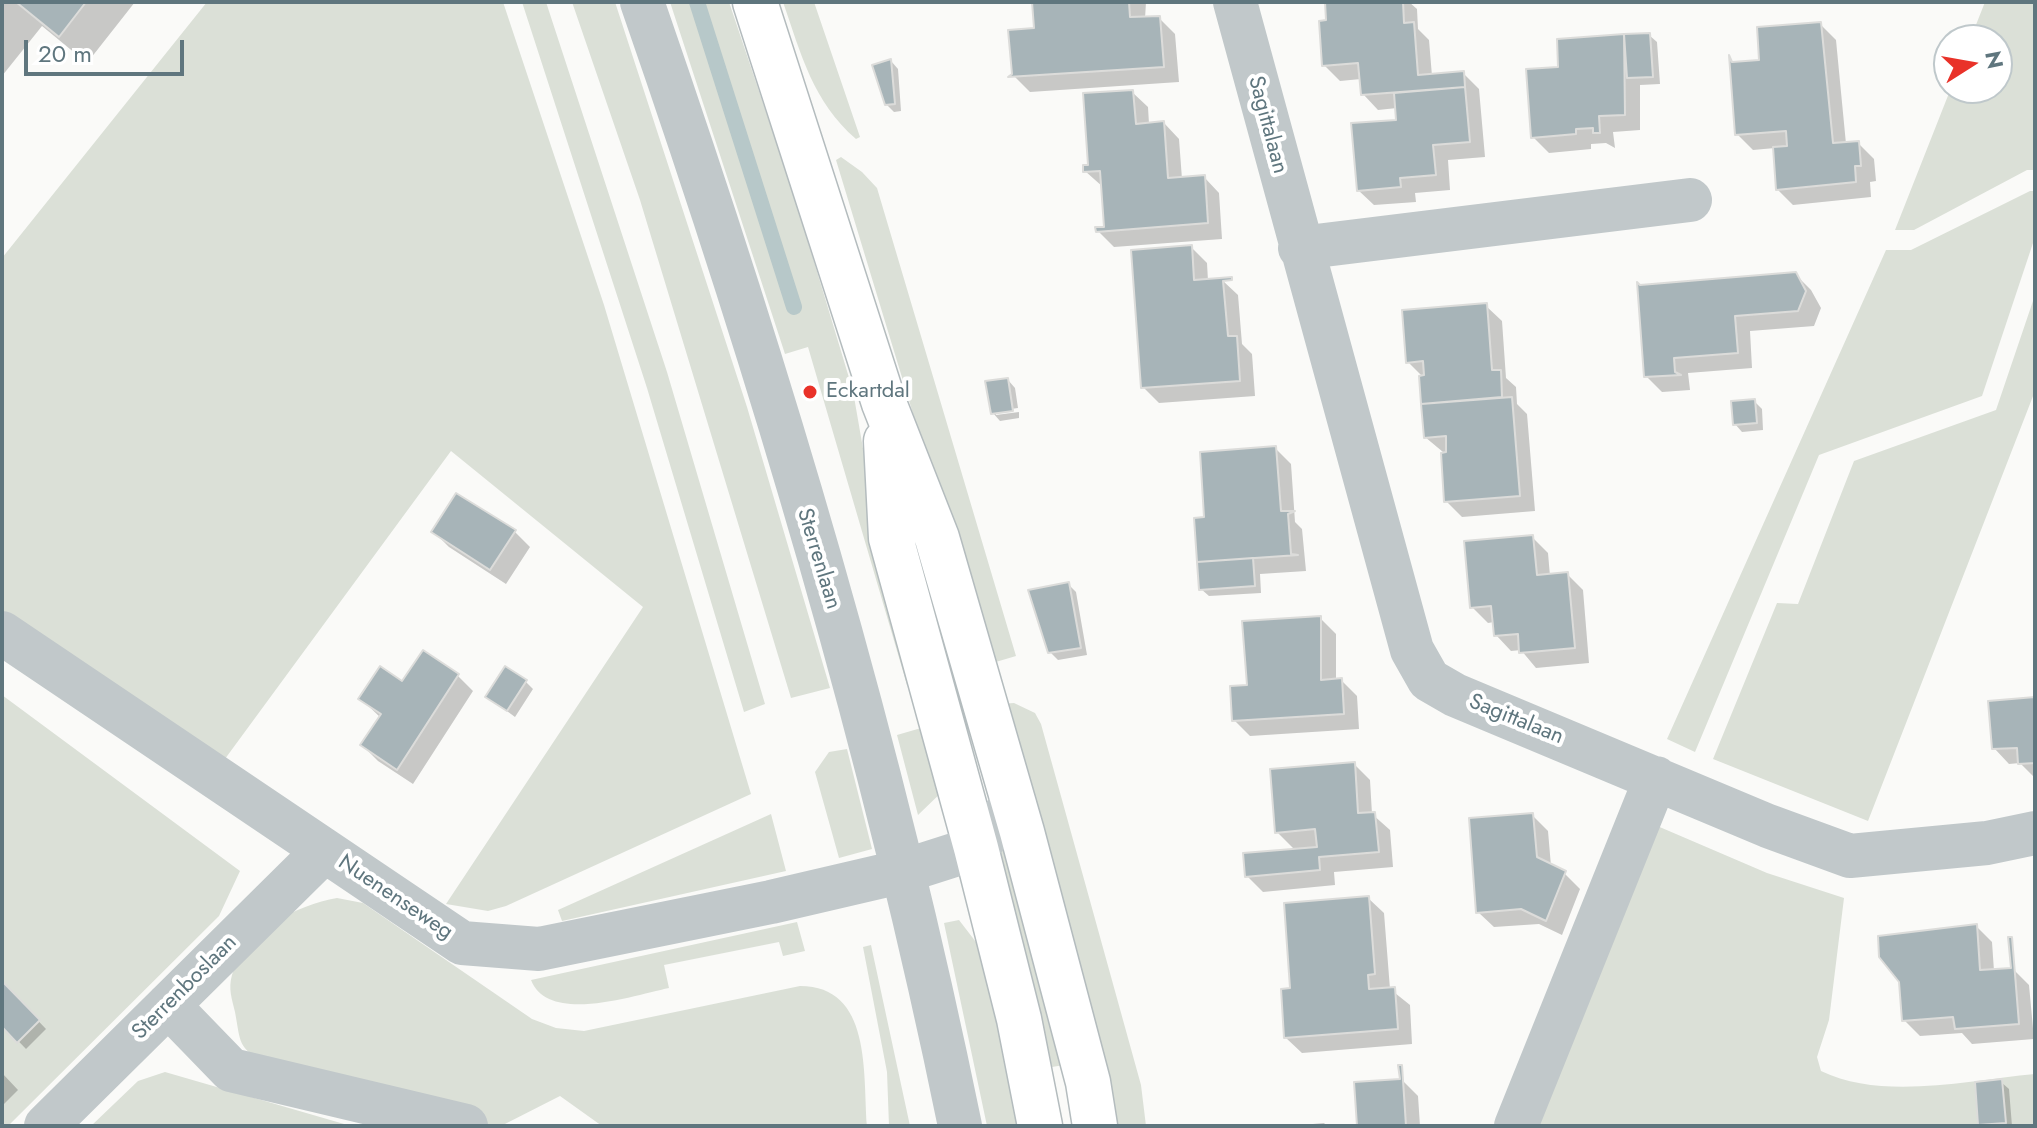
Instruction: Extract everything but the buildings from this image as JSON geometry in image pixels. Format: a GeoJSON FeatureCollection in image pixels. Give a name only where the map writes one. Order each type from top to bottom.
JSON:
{"type":"FeatureCollection","features":[{"type":"Feature","properties":{"kind":"main road"},"geometry":{"type":"LineString","coordinates":[[755,2],[884,403],[937,538],[1014,804],[1088,1082],[1095,1126]]}},
{"type":"Feature","properties":{"kind":"main road"},"geometry":{"type":"LineString","coordinates":[[884,403],[891,538],[976,848],[1019,1019],[1040,1126]]}},
{"type":"Feature","properties":{"kind":"street","name":"Sterrenlaan"},"geometry":{"type":"LineString","coordinates":[[642,2],[686,128],[870,733],[960,1126]]}},
{"type":"Feature","properties":{"kind":"street","name":"Sagittalaan"},"geometry":{"type":"LineString","coordinates":[[1235,2],[1412,650],[1429,680],[1455,695],[1850,856],[1987,843],[2035,833]]}},
{"type":"Feature","properties":{"kind":"street"},"geometry":{"type":"LineString","coordinates":[[1300,248],[1690,200]]}},
{"type":"Feature","properties":{"kind":"street","name":"Nuenenseweg"},"geometry":{"type":"LineString","coordinates":[[2,633],[462,943],[539,949],[771,902],[904,871],[976,848]]}},
{"type":"Feature","properties":{"kind":"street"},"geometry":{"type":"LineString","coordinates":[[1516,1126],[1656,778]]}},
{"type":"Feature","properties":{"kind":"street"},"geometry":{"type":"LineString","coordinates":[[976,848],[1014,804]]}},
{"type":"Feature","properties":{"kind":"street","name":"Sterrenboslaan"},"geometry":{"type":"LineString","coordinates":[[46,1126],[324,851]]}},
{"type":"Feature","properties":{"kind":"street"},"geometry":{"type":"LineString","coordinates":[[168,1005],[231,1070],[466,1126]]}},
{"type":"Feature","properties":{"kind":"shaded area"},"geometry":{"type":"Polygon","coordinates":[[[207,2],[503,2],[604,305],[751,794],[506,906],[488,911],[446,904],[643,607],[451,451],[222,763],[2,616],[2,258],[207,2]]]}},
{"type":"Feature","properties":{"kind":"shaded area"},"geometry":{"type":"Polygon","coordinates":[[[522,2],[546,2],[667,372],[765,704],[744,712],[647,388],[522,2]]]}},
{"type":"Feature","properties":{"kind":"shaded area"},"geometry":{"type":"Polygon","coordinates":[[[572,2],[615,2],[747,407],[830,688],[791,698],[640,200],[572,2]]]}},
{"type":"Feature","properties":{"kind":"shaded area"},"geometry":{"type":"Polygon","coordinates":[[[670,2],[729,2],[794,195],[853,391],[878,535],[917,683],[907,685],[808,347],[785,354],[670,2]]]}},
{"type":"Feature","properties":{"kind":"shaded area"},"geometry":{"type":"Polygon","coordinates":[[[783,2],[814,2],[860,137],[856,139],[841,125],[819,93],[783,2]]]}},
{"type":"Feature","properties":{"kind":"shaded area"},"geometry":{"type":"Polygon","coordinates":[[[1985,2],[2035,2],[2035,170],[2027,170],[1914,230],[1895,230],[1945,104],[2013,104],[2013,24],[1976,24],[1985,2]]]}},
{"type":"Feature","properties":{"kind":"shaded area"},"geometry":{"type":"Polygon","coordinates":[[[841,157],[877,188],[1016,656],[989,664],[836,160],[841,157]]]}},
{"type":"Feature","properties":{"kind":"shaded area"},"geometry":{"type":"Polygon","coordinates":[[[2035,191],[2035,237],[1982,396],[1819,455],[1695,752],[1667,739],[1886,250],[1911,250],[2035,191]]]}},
{"type":"Feature","properties":{"kind":"shaded area"},"geometry":{"type":"Polygon","coordinates":[[[2035,295],[2035,391],[1868,821],[1713,759],[1777,603],[1798,604],[1854,461],[1996,410],[2035,295]]]}},
{"type":"Feature","properties":{"kind":"shaded area"},"geometry":{"type":"Polygon","coordinates":[[[2,695],[240,871],[219,916],[8,1126],[2,1126],[2,695]]]}},
{"type":"Feature","properties":{"kind":"shaded area"},"geometry":{"type":"Polygon","coordinates":[[[1014,703],[1035,713],[1041,724],[1141,1085],[1146,1126],[1109,1126],[1000,704],[1014,703]]]}},
{"type":"Feature","properties":{"kind":"shaded area"},"geometry":{"type":"Polygon","coordinates":[[[928,726],[946,788],[918,815],[897,735],[928,726]]]}},
{"type":"Feature","properties":{"kind":"shaded area"},"geometry":{"type":"Polygon","coordinates":[[[847,749],[872,849],[839,858],[815,772],[829,752],[847,749]]]}},
{"type":"Feature","properties":{"kind":"shaded area"},"geometry":{"type":"Polygon","coordinates":[[[771,814],[786,871],[562,921],[558,910],[771,814]]]}},
{"type":"Feature","properties":{"kind":"shaded area"},"geometry":{"type":"Polygon","coordinates":[[[1655,825],[1767,873],[1844,898],[1829,1020],[1817,1057],[1821,1071],[1845,1080],[1899,1087],[2035,1074],[2035,1126],[1533,1126],[1655,825]]]}},
{"type":"Feature","properties":{"kind":"shaded area"},"geometry":{"type":"Polygon","coordinates":[[[1010,837],[1070,1064],[1052,1067],[993,856],[1010,837]]]}},
{"type":"Feature","properties":{"kind":"shaded area"},"geometry":{"type":"Polygon","coordinates":[[[337,898],[363,903],[532,1019],[556,1028],[584,1031],[800,986],[823,990],[840,1000],[852,1016],[859,1036],[867,1126],[602,1126],[560,1096],[501,1126],[491,1126],[268,1065],[251,1054],[240,1038],[230,989],[238,960],[247,946],[274,923],[305,907],[337,898]]]}},
{"type":"Feature","properties":{"kind":"shaded area"},"geometry":{"type":"Polygon","coordinates":[[[959,920],[979,946],[1024,1126],[987,1126],[944,923],[959,920]]]}},
{"type":"Feature","properties":{"kind":"shaded area"},"geometry":{"type":"Polygon","coordinates":[[[797,922],[805,951],[783,956],[779,942],[664,965],[669,988],[635,996],[594,1004],[573,1004],[540,994],[531,980],[797,922]]]}},
{"type":"Feature","properties":{"kind":"shaded area"},"geometry":{"type":"Polygon","coordinates":[[[871,945],[910,1126],[889,1126],[887,1072],[863,947],[871,945]]]}},
{"type":"Feature","properties":{"kind":"shaded area"},"geometry":{"type":"Polygon","coordinates":[[[165,1072],[351,1126],[91,1126],[138,1081],[165,1072]]]}},
{"type":"Feature","properties":{"kind":"waterway"},"geometry":{"type":"LineString","coordinates":[[697,2],[794,307]]}},
{"type":"Feature","properties":{"kind":"place","name":"Eckartdal"},"geometry":{"type":"Point","coordinates":[810,392]}}]}
